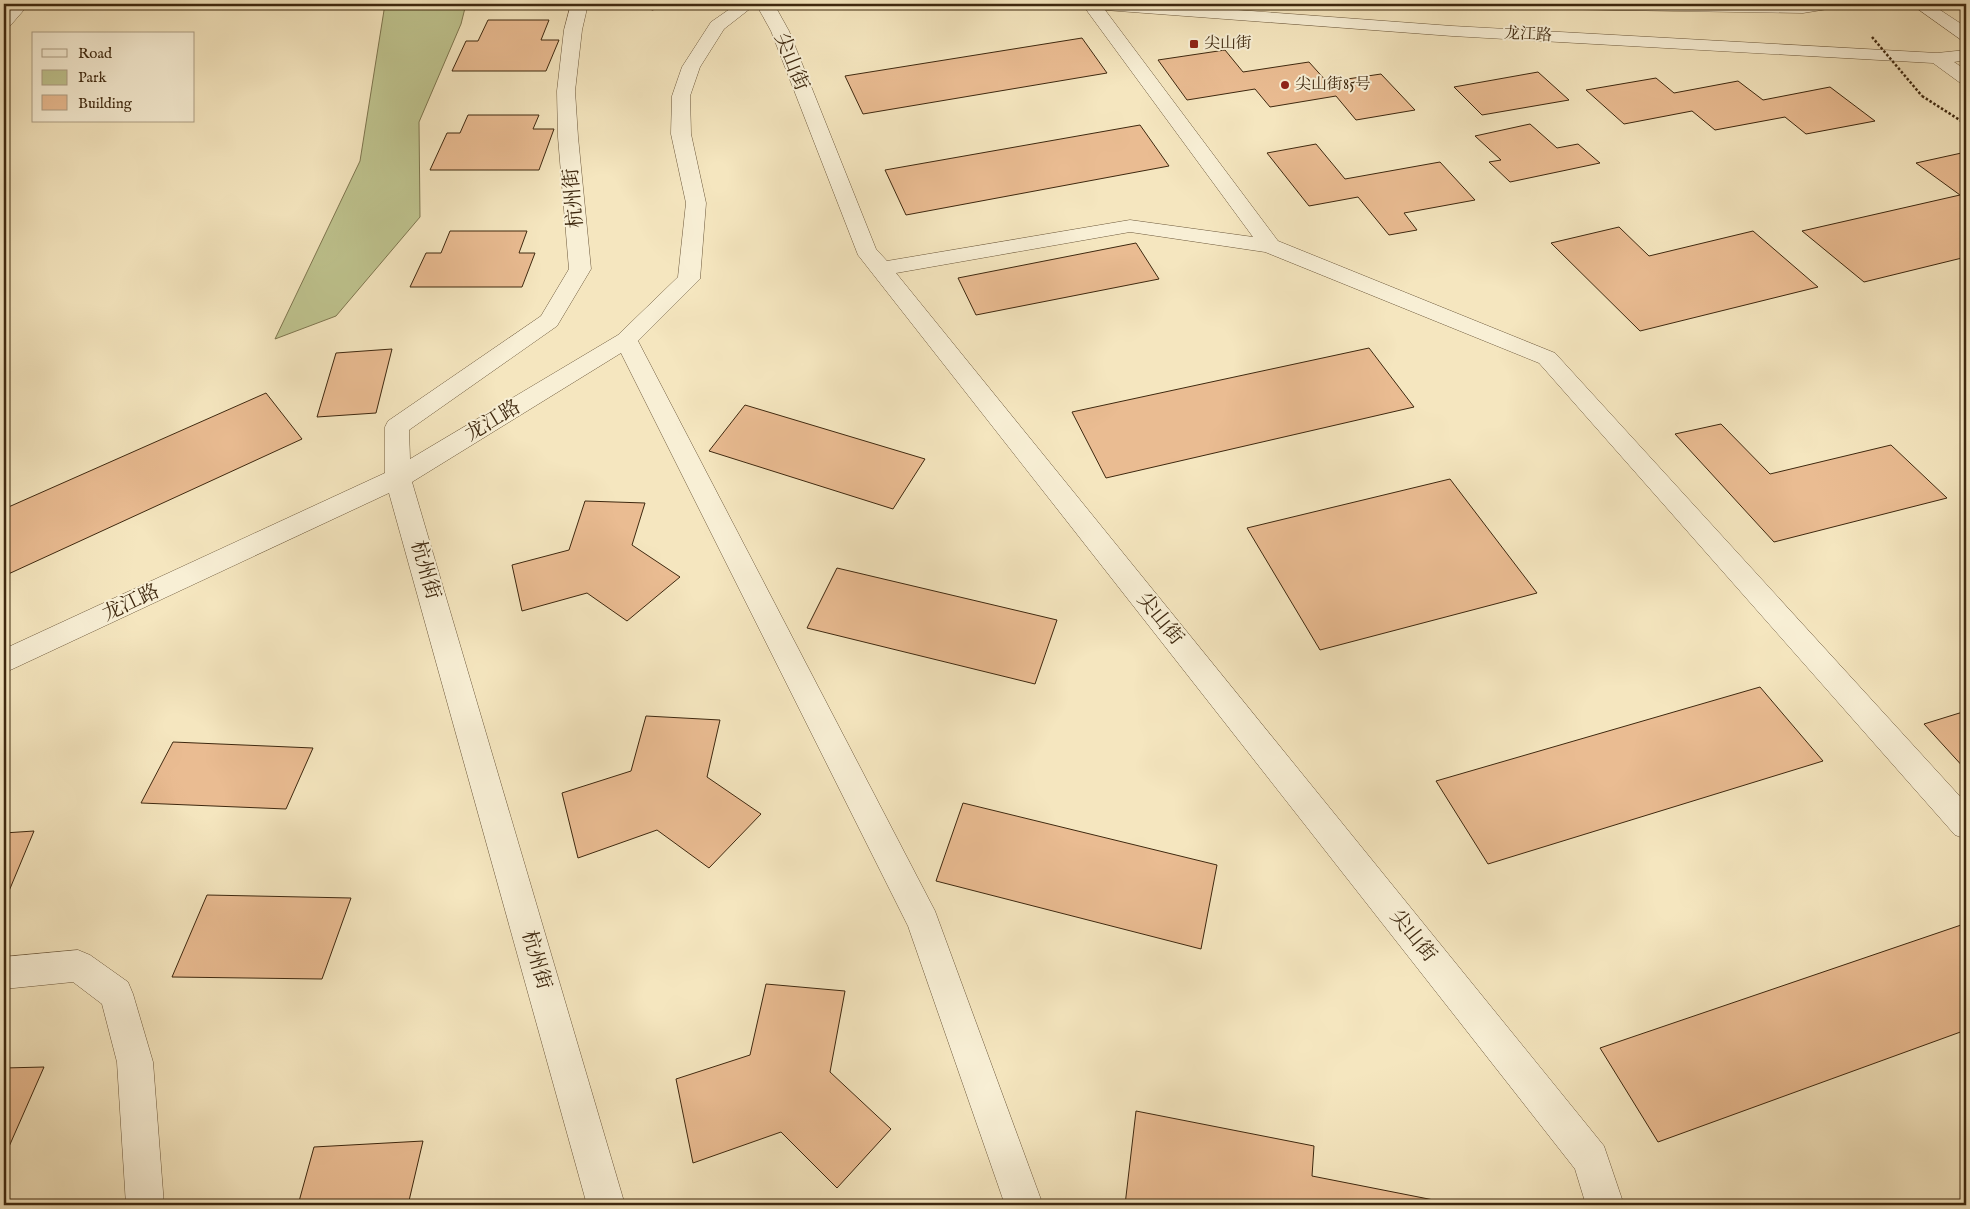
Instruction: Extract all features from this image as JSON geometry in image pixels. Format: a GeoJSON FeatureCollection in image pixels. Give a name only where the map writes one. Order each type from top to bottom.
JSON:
{"type":"FeatureCollection","features":[{"type":"Feature","properties":{"kind":"street"},"geometry":{"type":"LineString","coordinates":[[4,22],[20,4]]}},
{"type":"Feature","properties":{"kind":"street","name":"杭州街"},"geometry":{"type":"LineString","coordinates":[[579,4],[573,30],[566,92],[568,138],[580,268],[549,321],[397,427],[398,478],[606,1205]]}},
{"type":"Feature","properties":{"kind":"street","name":"龙江路"},"geometry":{"type":"LineString","coordinates":[[4,662],[398,478],[626,340],[689,279],[696,203],[681,134],[681,96],[691,66],[717,26],[748,4]]}},
{"type":"Feature","properties":{"kind":"street","name":"尖山街"},"geometry":{"type":"LineString","coordinates":[[765,4],[780,30],[866,250],[1591,1159],[1605,1205]]}},
{"type":"Feature","properties":{"kind":"street"},"geometry":{"type":"LineString","coordinates":[[1090,4],[1270,246]]}},
{"type":"Feature","properties":{"kind":"street","name":"龙江路"},"geometry":{"type":"LineString","coordinates":[[1090,4],[1452,31],[1937,58],[1966,55]]}},
{"type":"Feature","properties":{"kind":"street"},"geometry":{"type":"LineString","coordinates":[[1551,4],[1804,8],[1828,4]]}},
{"type":"Feature","properties":{"kind":"street"},"geometry":{"type":"LineString","coordinates":[[1923,6],[1948,4]]}},
{"type":"Feature","properties":{"kind":"street"},"geometry":{"type":"LineString","coordinates":[[1923,6],[1966,35]]}},
{"type":"Feature","properties":{"kind":"street"},"geometry":{"type":"LineString","coordinates":[[1937,58],[1966,78]]}},
{"type":"Feature","properties":{"kind":"street"},"geometry":{"type":"LineString","coordinates":[[881,269],[1130,226],[1270,246],[1547,358],[1966,825]]}},
{"type":"Feature","properties":{"kind":"street"},"geometry":{"type":"LineString","coordinates":[[626,340],[923,922],[1024,1205]]}},
{"type":"Feature","properties":{"kind":"street"},"geometry":{"type":"LineString","coordinates":[[4,974],[78,966],[116,994],[135,1062],[145,1205]]}},
{"type":"Feature","properties":{"kind":"path"},"geometry":{"type":"LineString","coordinates":[[1872,37],[1922,96],[1966,124]]}},
{"type":"Feature","properties":{"kind":"green space"},"geometry":{"type":"Polygon","coordinates":[[[385,4],[466,4],[461,24],[419,122],[420,217],[336,316],[275,339],[360,161],[385,4]]]}},
{"type":"Feature","properties":{"kind":"building"},"geometry":{"type":"Polygon","coordinates":[[[629,4],[661,4],[653,10],[629,4]]]}},
{"type":"Feature","properties":{"kind":"building"},"geometry":{"type":"Polygon","coordinates":[[[488,20],[549,20],[541,40],[559,40],[546,71],[452,71],[466,41],[478,41],[488,20]]]}},
{"type":"Feature","properties":{"kind":"building"},"geometry":{"type":"Polygon","coordinates":[[[1082,38],[1107,73],[863,114],[845,76],[1082,38]]]}},
{"type":"Feature","properties":{"kind":"building","name":"尖山街85号"},"geometry":{"type":"Polygon","coordinates":[[[1225,50],[1243,72],[1309,62],[1327,82],[1381,74],[1415,110],[1356,120],[1336,96],[1270,107],[1255,89],[1187,100],[1158,60],[1225,50]]]}},
{"type":"Feature","properties":{"kind":"building"},"geometry":{"type":"Polygon","coordinates":[[[1538,72],[1569,100],[1482,115],[1454,87],[1538,72]]]}},
{"type":"Feature","properties":{"kind":"building"},"geometry":{"type":"Polygon","coordinates":[[[1656,78],[1674,93],[1738,81],[1763,100],[1830,87],[1875,121],[1806,134],[1785,117],[1715,130],[1692,111],[1624,124],[1586,90],[1656,78]]]}},
{"type":"Feature","properties":{"kind":"building"},"geometry":{"type":"Polygon","coordinates":[[[468,115],[539,115],[533,129],[554,129],[539,170],[430,170],[447,133],[460,133],[468,115]]]}},
{"type":"Feature","properties":{"kind":"building"},"geometry":{"type":"Polygon","coordinates":[[[1530,124],[1557,148],[1578,144],[1600,163],[1510,182],[1489,162],[1501,160],[1475,136],[1530,124]]]}},
{"type":"Feature","properties":{"kind":"building"},"geometry":{"type":"Polygon","coordinates":[[[1140,125],[1169,166],[906,215],[885,170],[1140,125]]]}},
{"type":"Feature","properties":{"kind":"building"},"geometry":{"type":"Polygon","coordinates":[[[1316,144],[1345,179],[1440,162],[1475,200],[1404,213],[1417,230],[1389,235],[1358,197],[1309,206],[1267,153],[1316,144]]]}},
{"type":"Feature","properties":{"kind":"building"},"geometry":{"type":"Polygon","coordinates":[[[1966,152],[1966,257],[1864,282],[1802,231],[1960,195],[1916,163],[1966,152]]]}},
{"type":"Feature","properties":{"kind":"building"},"geometry":{"type":"Polygon","coordinates":[[[1619,227],[1649,256],[1753,231],[1818,287],[1640,331],[1551,243],[1619,227]]]}},
{"type":"Feature","properties":{"kind":"building"},"geometry":{"type":"Polygon","coordinates":[[[450,231],[527,231],[519,253],[535,253],[522,287],[410,287],[426,253],[441,253],[450,231]]]}},
{"type":"Feature","properties":{"kind":"building"},"geometry":{"type":"Polygon","coordinates":[[[1136,243],[1159,279],[976,315],[958,278],[1136,243]]]}},
{"type":"Feature","properties":{"kind":"building"},"geometry":{"type":"Polygon","coordinates":[[[1369,348],[1414,407],[1106,478],[1072,412],[1369,348]]]}},
{"type":"Feature","properties":{"kind":"building"},"geometry":{"type":"Polygon","coordinates":[[[392,349],[376,413],[317,417],[336,353],[392,349]]]}},
{"type":"Feature","properties":{"kind":"building"},"geometry":{"type":"Polygon","coordinates":[[[266,393],[302,439],[4,576],[4,509],[266,393]]]}},
{"type":"Feature","properties":{"kind":"building"},"geometry":{"type":"Polygon","coordinates":[[[745,405],[925,459],[893,509],[709,451],[745,405]]]}},
{"type":"Feature","properties":{"kind":"building"},"geometry":{"type":"Polygon","coordinates":[[[1721,424],[1770,474],[1891,445],[1947,498],[1774,542],[1675,434],[1721,424]]]}},
{"type":"Feature","properties":{"kind":"building"},"geometry":{"type":"Polygon","coordinates":[[[1450,479],[1537,593],[1320,650],[1247,528],[1450,479]]]}},
{"type":"Feature","properties":{"kind":"building"},"geometry":{"type":"Polygon","coordinates":[[[585,501],[645,503],[632,545],[680,577],[627,621],[587,593],[522,611],[512,565],[569,550],[585,501]]]}},
{"type":"Feature","properties":{"kind":"building"},"geometry":{"type":"Polygon","coordinates":[[[837,568],[1057,620],[1035,684],[807,628],[837,568]]]}},
{"type":"Feature","properties":{"kind":"building"},"geometry":{"type":"Polygon","coordinates":[[[1760,687],[1823,761],[1488,864],[1436,781],[1760,687]]]}},
{"type":"Feature","properties":{"kind":"building"},"geometry":{"type":"Polygon","coordinates":[[[1966,711],[1966,770],[1924,724],[1966,711]]]}},
{"type":"Feature","properties":{"kind":"building"},"geometry":{"type":"Polygon","coordinates":[[[646,716],[720,720],[707,777],[761,814],[709,868],[657,830],[578,858],[562,793],[631,771],[646,716]]]}},
{"type":"Feature","properties":{"kind":"building"},"geometry":{"type":"Polygon","coordinates":[[[173,742],[313,748],[286,809],[141,803],[173,742]]]}},
{"type":"Feature","properties":{"kind":"building"},"geometry":{"type":"Polygon","coordinates":[[[963,803],[1217,865],[1201,949],[936,881],[963,803]]]}},
{"type":"Feature","properties":{"kind":"building"},"geometry":{"type":"Polygon","coordinates":[[[34,831],[4,903],[4,833],[34,831]]]}},
{"type":"Feature","properties":{"kind":"building"},"geometry":{"type":"Polygon","coordinates":[[[207,895],[351,898],[322,979],[172,977],[207,895]]]}},
{"type":"Feature","properties":{"kind":"building"},"geometry":{"type":"Polygon","coordinates":[[[1964,924],[1966,927],[1966,1030],[1658,1142],[1600,1048],[1964,924]]]}},
{"type":"Feature","properties":{"kind":"building"},"geometry":{"type":"Polygon","coordinates":[[[766,984],[845,991],[830,1072],[891,1129],[837,1188],[781,1132],[693,1163],[676,1079],[750,1055],[766,984]]]}},
{"type":"Feature","properties":{"kind":"building"},"geometry":{"type":"Polygon","coordinates":[[[44,1067],[4,1158],[4,1068],[44,1067]]]}},
{"type":"Feature","properties":{"kind":"building"},"geometry":{"type":"Polygon","coordinates":[[[1136,1111],[1314,1146],[1312,1176],[1459,1205],[1125,1205],[1136,1111]]]}},
{"type":"Feature","properties":{"kind":"building"},"geometry":{"type":"Polygon","coordinates":[[[423,1141],[408,1205],[298,1205],[314,1147],[423,1141]]]}},
{"type":"Feature","properties":{"kind":"place","name":"尖山街"},"geometry":{"type":"Point","coordinates":[1194,44]}},
{"type":"Feature","properties":{"kind":"place","name":"尖山街85号"},"geometry":{"type":"Point","coordinates":[1285,85]}}]}
